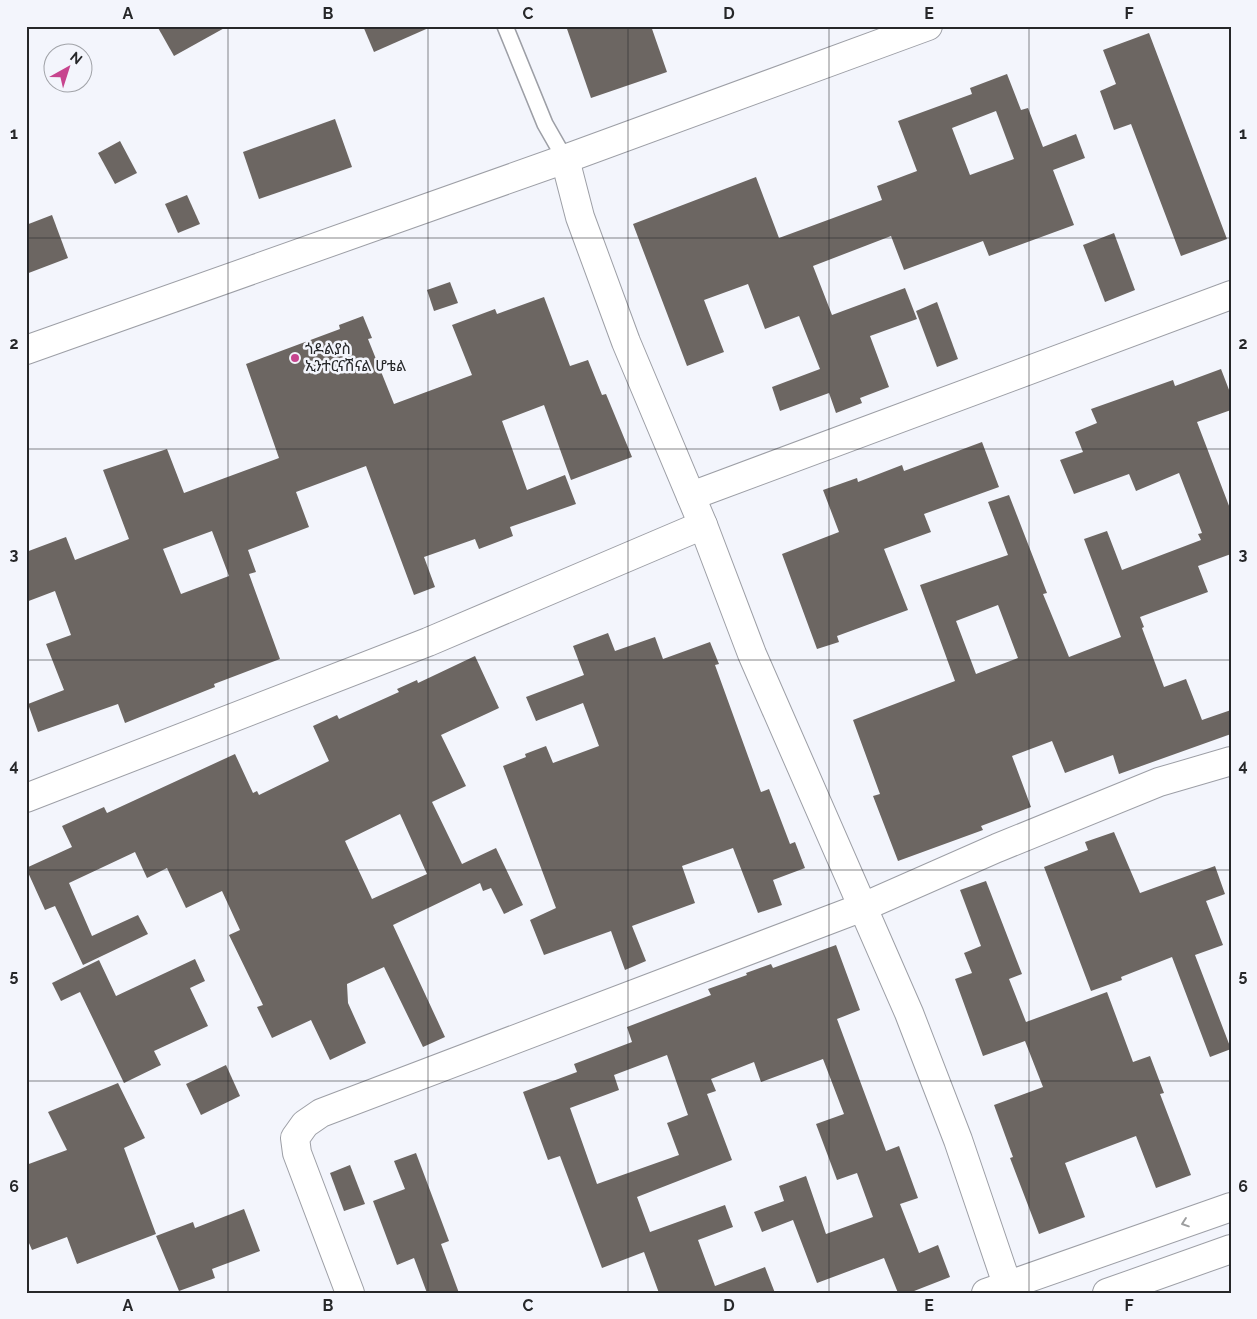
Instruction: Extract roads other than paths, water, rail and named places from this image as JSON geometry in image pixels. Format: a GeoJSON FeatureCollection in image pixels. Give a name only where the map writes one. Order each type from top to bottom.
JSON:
{"type":"FeatureCollection","features":[{"type":"Feature","properties":{"kind":"street"},"geometry":{"type":"LineString","coordinates":[[26,350],[565,159],[928,26]]}},
{"type":"Feature","properties":{"kind":"street"},"geometry":{"type":"LineString","coordinates":[[565,159],[580,217],[626,342],[703,525],[752,654],[909,1013],[954,1131],[1001,1290],[1231,1207]]}},
{"type":"Feature","properties":{"kind":"street"},"geometry":{"type":"LineString","coordinates":[[691,496],[1231,296]]}},
{"type":"Feature","properties":{"kind":"street"},"geometry":{"type":"LineString","coordinates":[[26,798],[428,642],[703,525]]}},
{"type":"Feature","properties":{"kind":"street"},"geometry":{"type":"LineString","coordinates":[[350,1293],[297,1153],[296,1138],[305,1124],[321,1113],[863,908],[1083,812],[1159,782],[1231,760]]}},
{"type":"Feature","properties":{"kind":"street"},"geometry":{"type":"LineString","coordinates":[[1122,1290],[1231,1249]]}},
{"type":"Feature","properties":{"kind":"lane"},"geometry":{"type":"LineString","coordinates":[[505,26],[545,124],[565,159]]}},
{"type":"Feature","properties":{"kind":"place","name":"ጎዶልያስ ኢንተርናሽናል ሆቴል"},"geometry":{"type":"Point","coordinates":[295,358]}}]}
